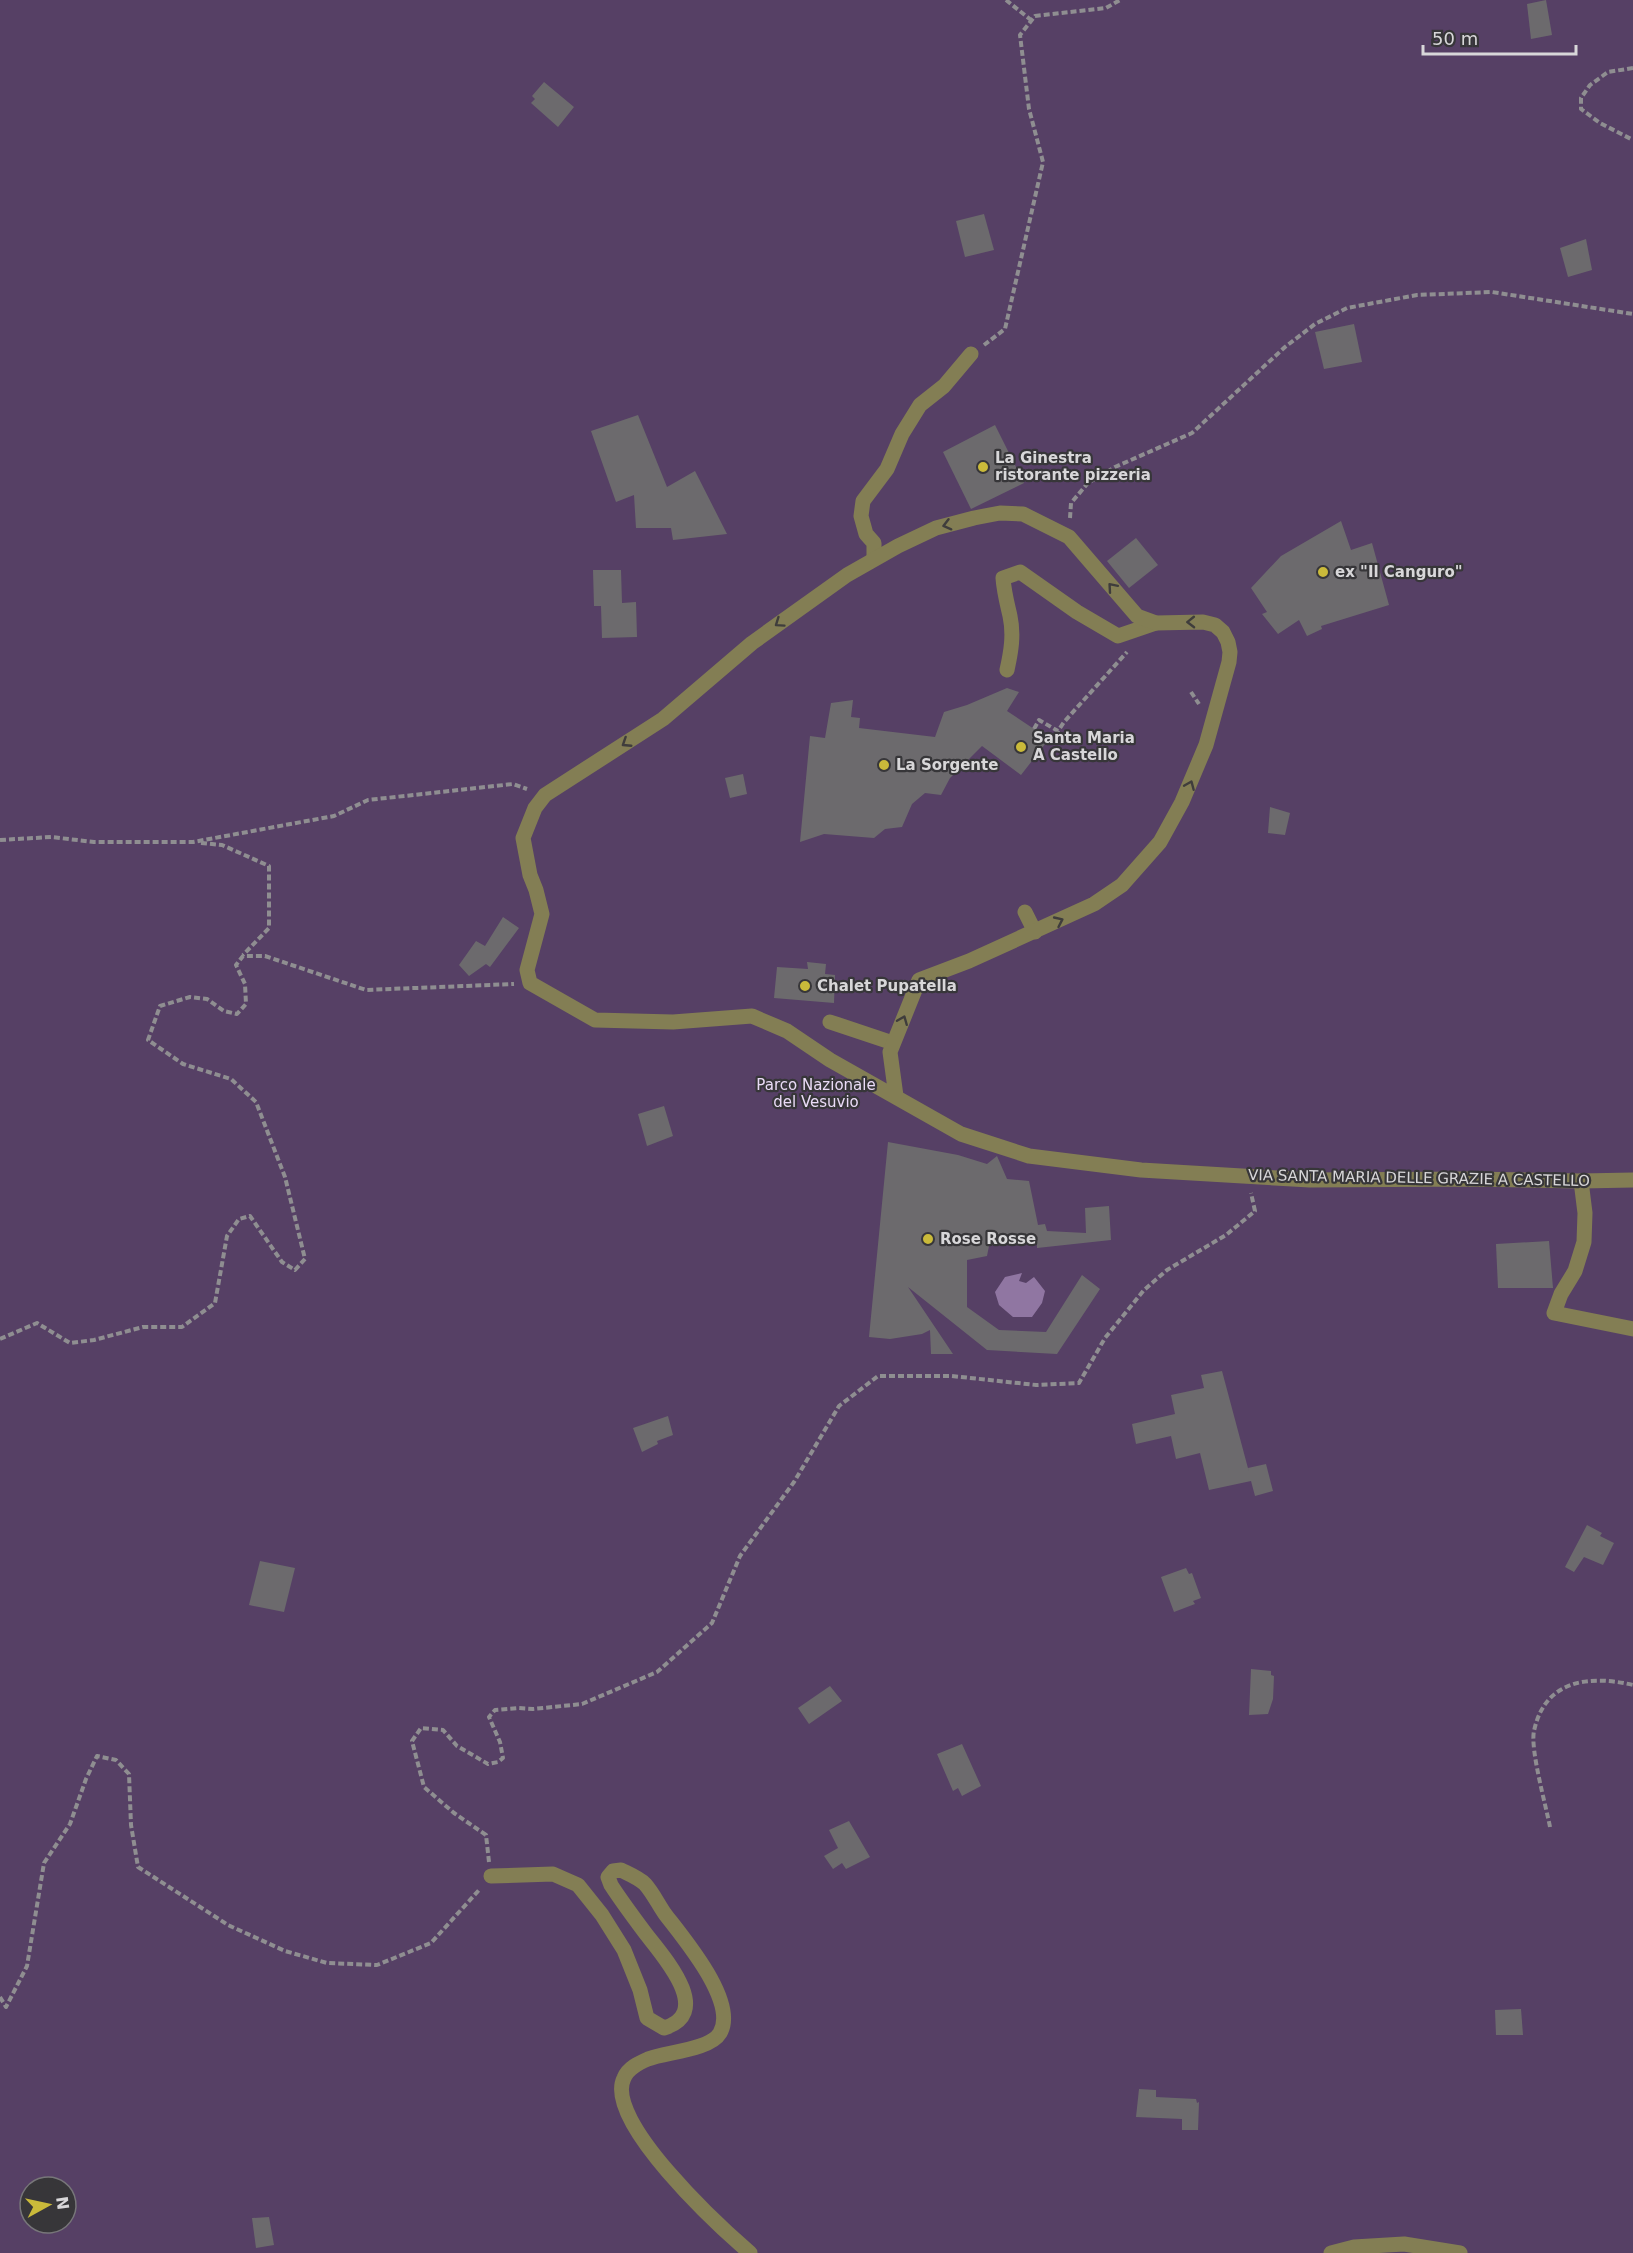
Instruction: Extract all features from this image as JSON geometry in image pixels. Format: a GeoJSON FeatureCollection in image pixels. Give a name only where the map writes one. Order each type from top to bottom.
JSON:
{"type":"FeatureCollection","features":[{"type":"Feature","properties":{"kind":"street"},"geometry":{"type":"LineString","coordinates":[[874,560],[874,543],[866,534],[861,516],[863,501],[887,469],[902,434],[920,405],[944,386],[971,354]]}},
{"type":"Feature","properties":{"kind":"street"},"geometry":{"type":"LineString","coordinates":[[530,983],[527,970],[542,914],[530,875],[524,838],[535,808],[545,795],[663,720],[752,643],[847,575],[936,528],[1000,513],[1023,514],[1069,537],[1137,616],[1156,623]]}},
{"type":"Feature","properties":{"kind":"street"},"geometry":{"type":"LineString","coordinates":[[896,1096],[890,1052],[919,980],[1035,932],[1094,904],[1122,885],[1160,842],[1182,802],[1206,745],[1230,652],[1223,633],[1215,626],[1203,622],[1156,623],[1118,636],[1077,612],[1020,572],[1003,578],[1008,599],[1012,644],[1007,670]]}},
{"type":"Feature","properties":{"kind":"street"},"geometry":{"type":"LineString","coordinates":[[1025,912],[1035,932]]}},
{"type":"Feature","properties":{"kind":"street","name":"VIA SANTA MARIA DELLE GRAZIE A CASTELLO"},"geometry":{"type":"LineString","coordinates":[[530,983],[595,1020],[673,1022],[752,1016],[787,1031],[830,1060],[961,1134],[1029,1156],[1141,1170],[1310,1180],[1472,1179],[1581,1182],[1633,1180]]}},
{"type":"Feature","properties":{"kind":"street"},"geometry":{"type":"LineString","coordinates":[[830,1023],[893,1043]]}},
{"type":"Feature","properties":{"kind":"street"},"geometry":{"type":"LineString","coordinates":[[1581,1182],[1585,1213],[1584,1242],[1575,1271],[1561,1294],[1554,1313],[1633,1329]]}},
{"type":"Feature","properties":{"kind":"street"},"geometry":{"type":"LineString","coordinates":[[491,1876],[553,1874],[578,1885],[602,1915],[624,1950],[640,1990],[647,2018],[664,2028],[675,2024],[684,2016],[685,2000],[682,1986],[673,1968],[611,1885],[608,1877],[613,1871],[621,1870],[644,1883],[702,1964],[722,2005],[724,2022],[719,2036],[702,2045],[650,2058],[631,2068],[622,2079],[623,2093],[627,2113],[640,2136],[660,2163],[691,2198],[750,2253]]}},
{"type":"Feature","properties":{"kind":"street"},"geometry":{"type":"LineString","coordinates":[[1331,2253],[1354,2247],[1404,2244],[1460,2253]]}},
{"type":"Feature","properties":{"kind":"path"},"geometry":{"type":"LineString","coordinates":[[1006,0],[1031,20]]}},
{"type":"Feature","properties":{"kind":"path"},"geometry":{"type":"LineString","coordinates":[[971,354],[1005,329],[1043,162],[1029,109],[1020,35],[1035,16],[1106,8],[1120,0]]}},
{"type":"Feature","properties":{"kind":"path"},"geometry":{"type":"LineString","coordinates":[[1633,68],[1608,72],[1590,85],[1581,98],[1581,109],[1600,123],[1633,140]]}},
{"type":"Feature","properties":{"kind":"path"},"geometry":{"type":"LineString","coordinates":[[1069,537],[1071,503],[1088,483],[1115,468],[1192,434],[1285,347],[1315,324],[1347,308],[1417,295],[1492,292],[1633,314]]}},
{"type":"Feature","properties":{"kind":"path"},"geometry":{"type":"LineString","coordinates":[[1034,729],[1039,720],[1058,731],[1128,651]]}},
{"type":"Feature","properties":{"kind":"path"},"geometry":{"type":"LineString","coordinates":[[1191,692],[1204,711]]}},
{"type":"Feature","properties":{"kind":"path"},"geometry":{"type":"LineString","coordinates":[[193,842],[334,816],[368,800],[513,784],[545,795]]}},
{"type":"Feature","properties":{"kind":"path"},"geometry":{"type":"LineString","coordinates":[[0,840],[51,837],[94,842],[222,844],[269,866],[269,928],[236,965],[245,984],[246,1004],[237,1014],[224,1011],[207,999],[190,997],[160,1006],[148,1040],[183,1064],[231,1079],[256,1102],[285,1177],[305,1259],[295,1270],[282,1262],[250,1216],[239,1219],[227,1236],[216,1303],[182,1327],[143,1328],[94,1340],[70,1343],[37,1323],[0,1340]]}},
{"type":"Feature","properties":{"kind":"path"},"geometry":{"type":"LineString","coordinates":[[243,956],[265,956],[366,990],[530,983]]}},
{"type":"Feature","properties":{"kind":"path"},"geometry":{"type":"LineString","coordinates":[[0,1997],[6,2007],[27,1966],[44,1863],[70,1824],[97,1756],[116,1760],[129,1774],[131,1825],[138,1867],[228,1925],[285,1951],[327,1963],[377,1965],[431,1943],[464,1909],[491,1876],[486,1835],[454,1813],[424,1787],[412,1741],[421,1728],[443,1730],[457,1746],[488,1764],[498,1762],[503,1758],[500,1742],[489,1717],[495,1710],[582,1704],[657,1672],[712,1623],[740,1556],[794,1482],[839,1406],[878,1376],[952,1376],[1036,1385],[1079,1383],[1106,1338],[1144,1290],[1167,1270],[1227,1235],[1255,1211],[1251,1193],[1235,1176]]}},
{"type":"Feature","properties":{"kind":"path"},"geometry":{"type":"LineString","coordinates":[[1550,1827],[1537,1761],[1534,1732],[1543,1708],[1553,1695],[1569,1685],[1592,1679],[1609,1679],[1633,1685]]}},
{"type":"Feature","properties":{"kind":"green space","name":"Parco Nazionale del Vesuvio"},"geometry":{"type":"Polygon","coordinates":[[[0,0],[1633,0],[1633,2253],[0,2253],[0,0]]]}},
{"type":"Feature","properties":{"kind":"shaded area"},"geometry":{"type":"Polygon","coordinates":[[[1022,1273],[1019,1281],[1026,1283],[1034,1277],[1045,1291],[1042,1303],[1032,1317],[1013,1317],[999,1305],[995,1292],[1005,1277],[1022,1273]]]}},
{"type":"Feature","properties":{"kind":"building"},"geometry":{"type":"Polygon","coordinates":[[[1546,0],[1552,35],[1531,39],[1527,4],[1546,0]]]}},
{"type":"Feature","properties":{"kind":"building"},"geometry":{"type":"Polygon","coordinates":[[[544,82],[574,107],[558,127],[531,103],[535,99],[532,96],[544,82]]]}},
{"type":"Feature","properties":{"kind":"building"},"geometry":{"type":"Polygon","coordinates":[[[984,214],[994,250],[965,257],[956,221],[984,214]]]}},
{"type":"Feature","properties":{"kind":"building"},"geometry":{"type":"Polygon","coordinates":[[[1586,239],[1592,270],[1568,277],[1560,248],[1586,239]]]}},
{"type":"Feature","properties":{"kind":"building"},"geometry":{"type":"Polygon","coordinates":[[[1354,324],[1362,362],[1324,369],[1315,332],[1354,324]]]}},
{"type":"Feature","properties":{"kind":"building"},"geometry":{"type":"Polygon","coordinates":[[[638,415],[667,487],[695,471],[727,534],[673,540],[671,528],[636,528],[634,495],[616,502],[591,431],[638,415]]]}},
{"type":"Feature","properties":{"kind":"building","name":"La Ginestra ristorante pizzeria"},"geometry":{"type":"Polygon","coordinates":[[[995,425],[1024,483],[971,509],[943,452],[995,425]]]}},
{"type":"Feature","properties":{"kind":"building","name":"ex \"Il Canguro\""},"geometry":{"type":"Polygon","coordinates":[[[1341,521],[1351,550],[1372,543],[1389,605],[1321,626],[1322,629],[1307,636],[1299,620],[1278,634],[1262,614],[1267,612],[1251,588],[1281,556],[1341,521]]]}},
{"type":"Feature","properties":{"kind":"building"},"geometry":{"type":"Polygon","coordinates":[[[1136,538],[1158,565],[1129,588],[1107,561],[1136,538]]]}},
{"type":"Feature","properties":{"kind":"building"},"geometry":{"type":"Polygon","coordinates":[[[593,570],[621,570],[622,603],[636,602],[637,637],[602,638],[601,606],[594,606],[593,570]]]}},
{"type":"Feature","properties":{"kind":"building","name":"La Sorgente"},"geometry":{"type":"Polygon","coordinates":[[[1007,688],[1019,692],[1007,711],[1049,739],[1021,775],[982,746],[950,778],[941,795],[925,793],[912,804],[902,827],[885,829],[874,838],[824,834],[800,842],[810,736],[825,738],[831,703],[853,700],[851,717],[860,718],[859,728],[935,737],[944,712],[1007,688]]]}},
{"type":"Feature","properties":{"kind":"building"},"geometry":{"type":"Polygon","coordinates":[[[743,774],[747,794],[730,798],[725,778],[743,774]]]}},
{"type":"Feature","properties":{"kind":"building"},"geometry":{"type":"Polygon","coordinates":[[[1270,807],[1290,813],[1285,835],[1268,833],[1270,807]]]}},
{"type":"Feature","properties":{"kind":"building"},"geometry":{"type":"Polygon","coordinates":[[[503,917],[519,928],[490,967],[486,964],[469,976],[459,965],[476,941],[485,946],[503,917]]]}},
{"type":"Feature","properties":{"kind":"building","name":"Chalet Pupatella"},"geometry":{"type":"Polygon","coordinates":[[[807,962],[826,964],[825,974],[835,975],[834,1003],[774,998],[777,967],[808,969],[807,962]]]}},
{"type":"Feature","properties":{"kind":"building"},"geometry":{"type":"Polygon","coordinates":[[[664,1106],[673,1136],[647,1146],[638,1114],[664,1106]]]}},
{"type":"Feature","properties":{"kind":"building","name":"Rose Rosse"},"geometry":{"type":"Polygon","coordinates":[[[888,1142],[958,1155],[987,1164],[997,1156],[1007,1179],[1029,1181],[1038,1225],[1045,1224],[1047,1231],[1086,1233],[1085,1208],[1109,1206],[1111,1240],[1037,1248],[1037,1243],[1010,1237],[991,1236],[987,1256],[967,1260],[967,1307],[999,1330],[1046,1332],[1082,1275],[1100,1289],[1057,1354],[987,1350],[908,1287],[953,1354],[931,1354],[930,1330],[922,1334],[890,1339],[869,1337],[888,1142]]]}},
{"type":"Feature","properties":{"kind":"building"},"geometry":{"type":"Polygon","coordinates":[[[1549,1241],[1553,1288],[1498,1288],[1496,1244],[1549,1241]]]}},
{"type":"Feature","properties":{"kind":"building"},"geometry":{"type":"Polygon","coordinates":[[[1222,1371],[1249,1472],[1248,1468],[1266,1464],[1273,1491],[1255,1496],[1251,1481],[1209,1490],[1200,1453],[1176,1459],[1171,1436],[1136,1444],[1132,1424],[1175,1414],[1171,1395],[1204,1388],[1201,1375],[1222,1371]]]}},
{"type":"Feature","properties":{"kind":"building"},"geometry":{"type":"Polygon","coordinates":[[[668,1416],[673,1435],[657,1441],[658,1444],[642,1452],[633,1428],[668,1416]]]}},
{"type":"Feature","properties":{"kind":"building"},"geometry":{"type":"Polygon","coordinates":[[[1587,1525],[1602,1533],[1600,1536],[1614,1543],[1603,1565],[1584,1557],[1574,1572],[1565,1567],[1587,1525]]]}},
{"type":"Feature","properties":{"kind":"building"},"geometry":{"type":"Polygon","coordinates":[[[260,1561],[295,1568],[284,1612],[249,1605],[260,1561]]]}},
{"type":"Feature","properties":{"kind":"building"},"geometry":{"type":"Polygon","coordinates":[[[1186,1568],[1189,1574],[1192,1573],[1201,1598],[1193,1601],[1195,1604],[1174,1612],[1161,1577],[1186,1568]]]}},
{"type":"Feature","properties":{"kind":"building"},"geometry":{"type":"Polygon","coordinates":[[[1251,1669],[1271,1671],[1271,1675],[1274,1676],[1273,1699],[1268,1714],[1249,1715],[1251,1669]]]}},
{"type":"Feature","properties":{"kind":"building"},"geometry":{"type":"Polygon","coordinates":[[[830,1686],[842,1701],[809,1724],[798,1708],[830,1686]]]}},
{"type":"Feature","properties":{"kind":"building"},"geometry":{"type":"Polygon","coordinates":[[[962,1744],[981,1786],[962,1796],[958,1788],[953,1791],[937,1754],[962,1744]]]}},
{"type":"Feature","properties":{"kind":"building"},"geometry":{"type":"Polygon","coordinates":[[[849,1821],[870,1857],[846,1869],[842,1863],[833,1869],[824,1856],[838,1848],[829,1830],[849,1821]]]}},
{"type":"Feature","properties":{"kind":"building"},"geometry":{"type":"Polygon","coordinates":[[[1521,2009],[1523,2035],[1496,2035],[1495,2010],[1521,2009]]]}},
{"type":"Feature","properties":{"kind":"building"},"geometry":{"type":"Polygon","coordinates":[[[1139,2089],[1156,2090],[1156,2097],[1196,2099],[1197,2103],[1199,2102],[1198,2130],[1182,2130],[1182,2119],[1136,2117],[1139,2089]]]}},
{"type":"Feature","properties":{"kind":"building"},"geometry":{"type":"Polygon","coordinates":[[[269,2217],[274,2245],[256,2248],[252,2218],[269,2217]]]}},
{"type":"Feature","properties":{"kind":"place","name":"La Ginestra ristorante pizzeria"},"geometry":{"type":"Point","coordinates":[983,467]}},
{"type":"Feature","properties":{"kind":"place","name":"ex \"Il Canguro\""},"geometry":{"type":"Point","coordinates":[1323,572]}},
{"type":"Feature","properties":{"kind":"place","name":"Santa Maria A Castello"},"geometry":{"type":"Point","coordinates":[1021,747]}},
{"type":"Feature","properties":{"kind":"place","name":"La Sorgente"},"geometry":{"type":"Point","coordinates":[884,765]}},
{"type":"Feature","properties":{"kind":"place","name":"Chalet Pupatella"},"geometry":{"type":"Point","coordinates":[805,986]}},
{"type":"Feature","properties":{"kind":"place","name":"Rose Rosse"},"geometry":{"type":"Point","coordinates":[928,1239]}}]}
